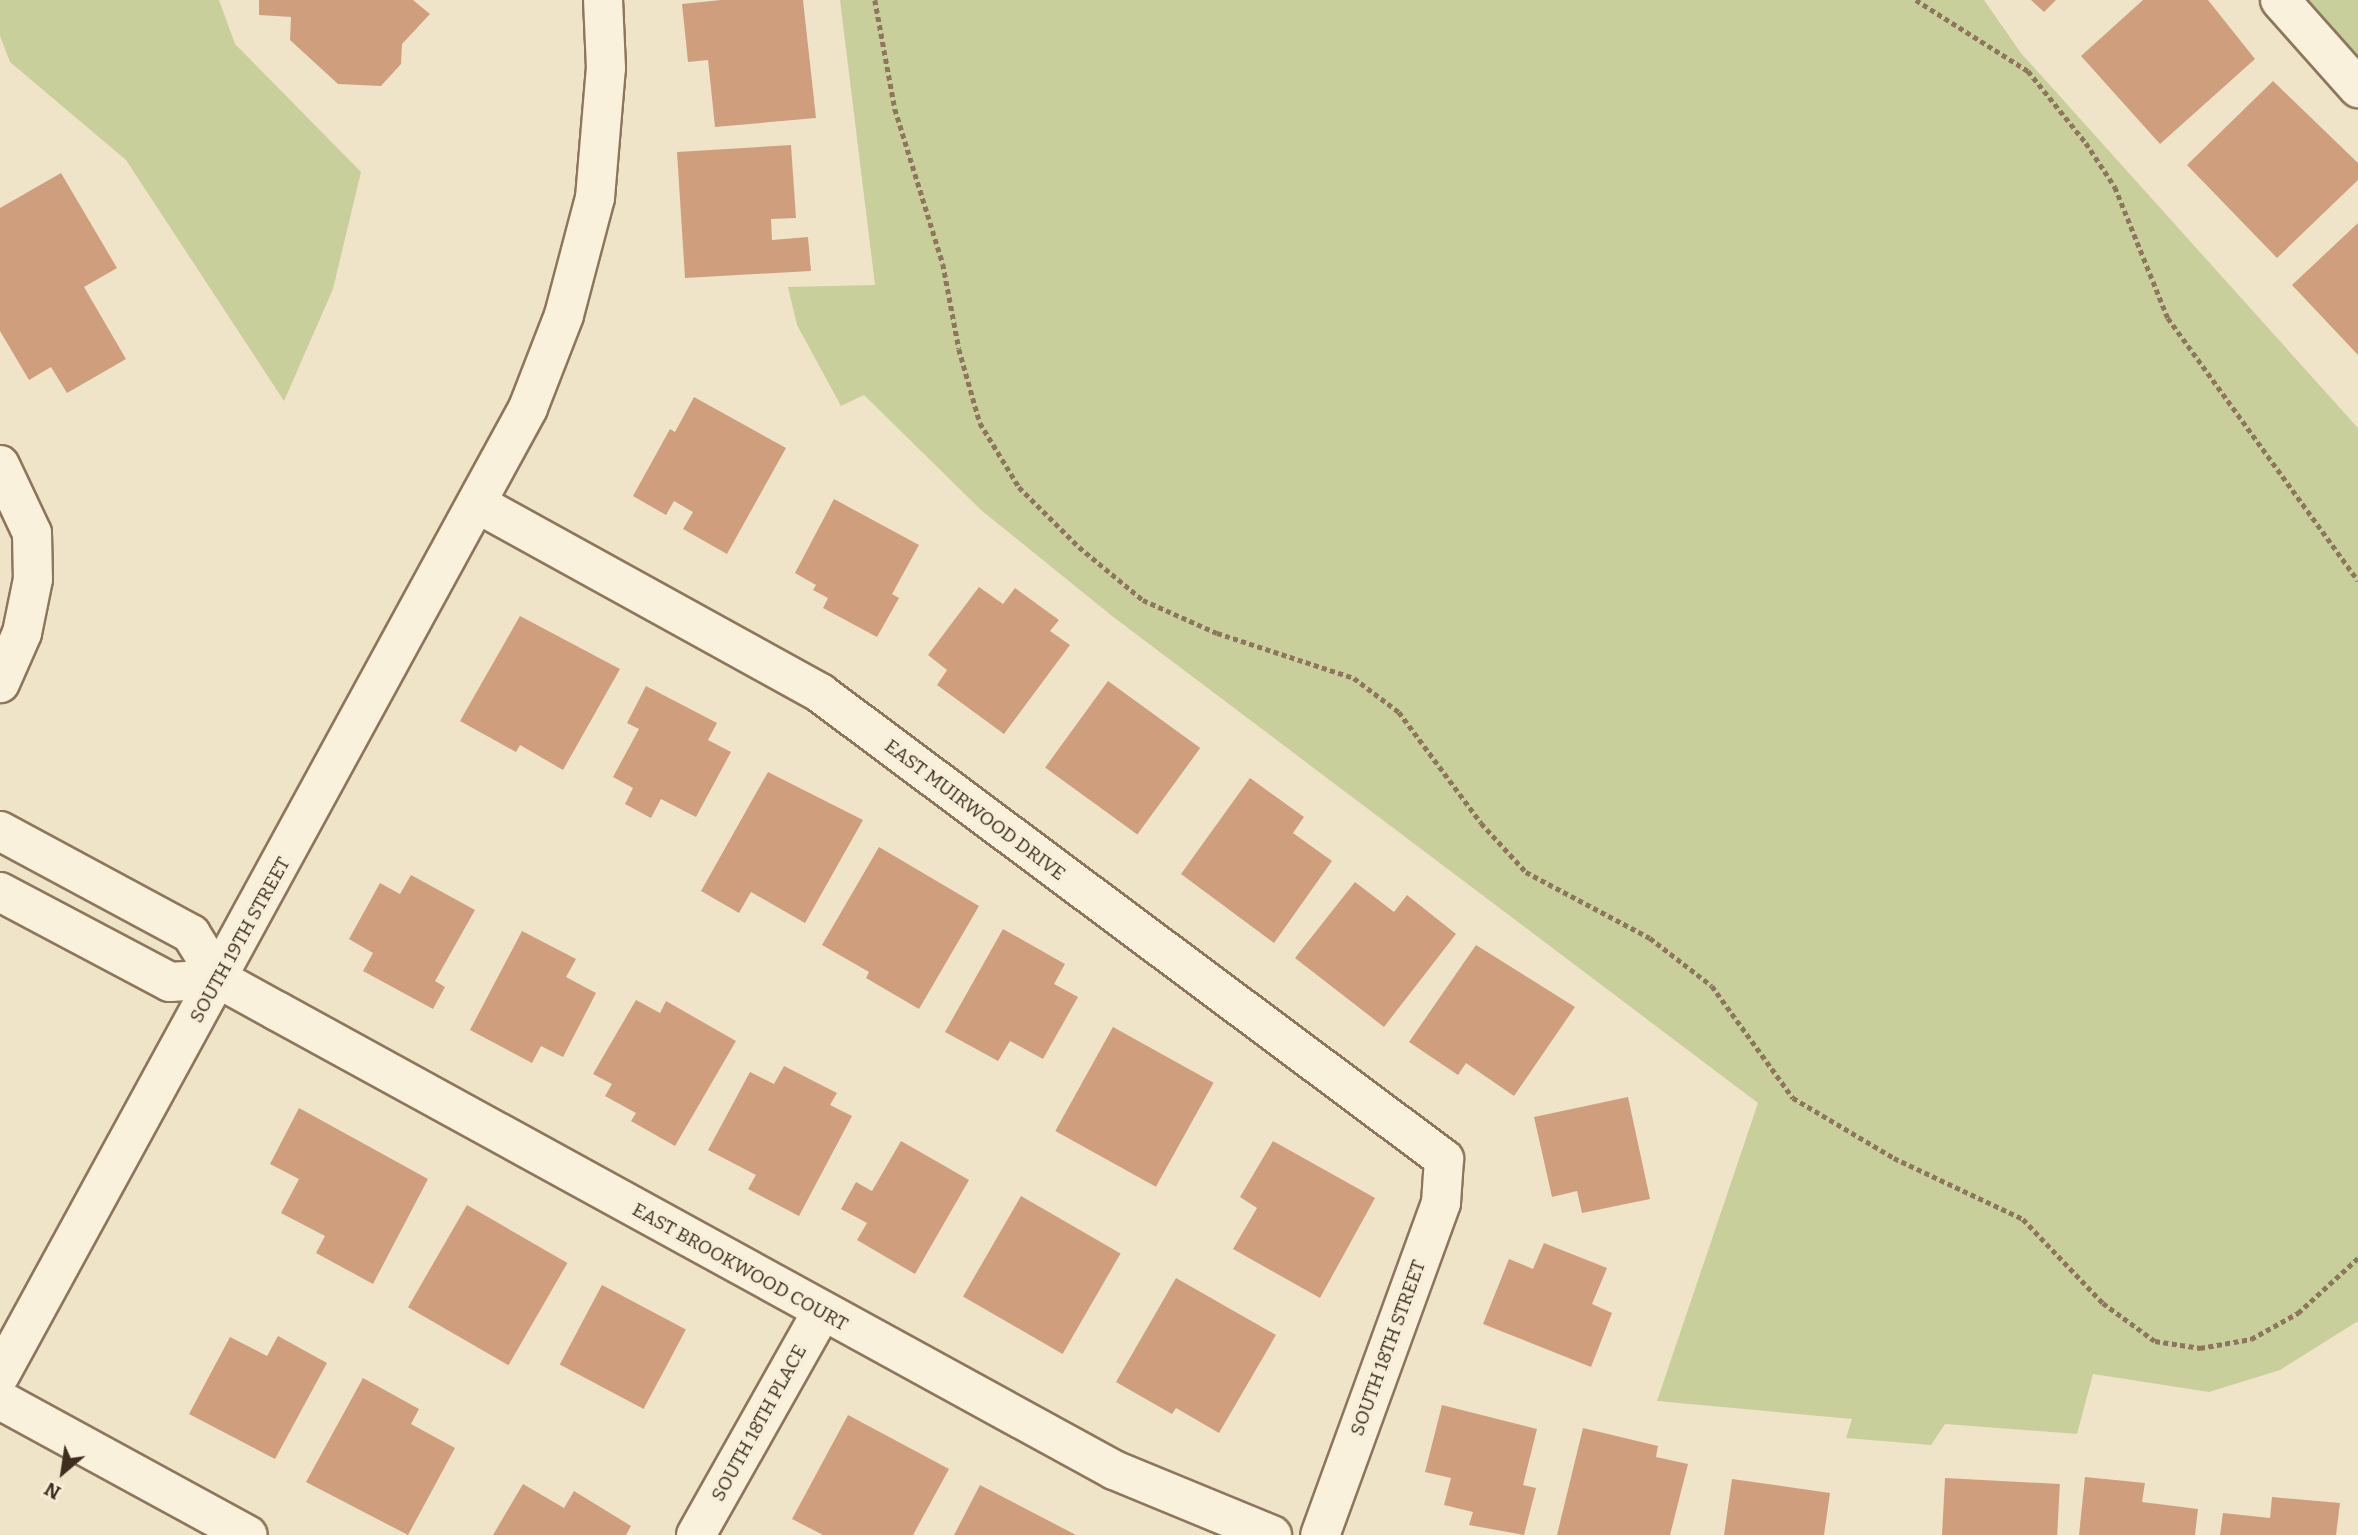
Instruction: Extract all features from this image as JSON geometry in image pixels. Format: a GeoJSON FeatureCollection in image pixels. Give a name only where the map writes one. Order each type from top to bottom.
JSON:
{"type":"FeatureCollection","features":[{"type":"Feature","properties":{"kind":"street","name":"SOUTH 19TH STREET"},"geometry":{"type":"LineString","coordinates":[[0,1375],[478,504],[528,408],[555,338],[595,198],[606,68],[603,0]]}},
{"type":"Feature","properties":{"kind":"street"},"geometry":{"type":"LineString","coordinates":[[2280,0],[2358,88]]}},
{"type":"Feature","properties":{"kind":"street"},"geometry":{"type":"LineString","coordinates":[[0,465],[32,533],[33,579],[22,633],[0,683]]}},
{"type":"Feature","properties":{"kind":"street","name":"EAST MUIRWOOD DRIVE"},"geometry":{"type":"LineString","coordinates":[[478,504],[820,693],[1444,1159]]}},
{"type":"Feature","properties":{"kind":"street"},"geometry":{"type":"LineString","coordinates":[[0,831],[191,934],[219,978],[170,982],[0,892]]}},
{"type":"Feature","properties":{"kind":"street","name":"EAST BROOKWOOD COURT"},"geometry":{"type":"LineString","coordinates":[[219,978],[1114,1470],[1272,1535]]}},
{"type":"Feature","properties":{"kind":"street","name":"SOUTH 18TH STREET"},"geometry":{"type":"LineString","coordinates":[[1320,1535],[1441,1203],[1444,1159]]}},
{"type":"Feature","properties":{"kind":"street","name":"SOUTH 18TH PLACE"},"geometry":{"type":"LineString","coordinates":[[696,1535],[822,1311]]}},
{"type":"Feature","properties":{"kind":"street"},"geometry":{"type":"LineString","coordinates":[[0,1400],[248,1535]]}},
{"type":"Feature","properties":{"kind":"path"},"geometry":{"type":"LineString","coordinates":[[875,0],[895,109],[943,264],[959,349],[980,423],[1019,486],[1079,547],[1143,600],[1217,633],[1354,678],[1399,712],[1481,823],[1526,872],[1650,938],[1712,986],[1793,1098],[1894,1158],[2023,1219],[2064,1257],[2103,1303],[2155,1341],[2200,1348],[2251,1339],[2298,1313],[2358,1258]]}},
{"type":"Feature","properties":{"kind":"path"},"geometry":{"type":"LineString","coordinates":[[1916,0],[2028,71],[2086,143],[2115,187],[2168,318],[2358,580]]}},
{"type":"Feature","properties":{"kind":"green space"},"geometry":{"type":"Polygon","coordinates":[[[0,0],[219,0],[235,44],[361,172],[333,289],[284,401],[126,160],[10,62],[0,36],[0,0]]]}},
{"type":"Feature","properties":{"kind":"green space"},"geometry":{"type":"Polygon","coordinates":[[[840,0],[1984,0],[2021,53],[2358,428],[2358,1321],[2280,1370],[2209,1392],[2093,1374],[2077,1434],[1945,1424],[1931,1445],[1846,1438],[1852,1419],[1657,1401],[1758,1103],[1112,616],[981,510],[864,395],[841,406],[797,325],[788,287],[875,285],[840,0]]]}},
{"type":"Feature","properties":{"kind":"green space"},"geometry":{"type":"Polygon","coordinates":[[[2280,0],[2358,0],[2358,88],[2280,0]]]}},
{"type":"Feature","properties":{"kind":"building"},"geometry":{"type":"Polygon","coordinates":[[[259,0],[413,0],[430,14],[402,44],[401,64],[381,86],[338,84],[290,40],[291,17],[259,15],[259,0]]]}},
{"type":"Feature","properties":{"kind":"building"},"geometry":{"type":"Polygon","coordinates":[[[721,0],[803,0],[816,118],[715,127],[708,60],[688,62],[682,4],[721,0]]]}},
{"type":"Feature","properties":{"kind":"building"},"geometry":{"type":"Polygon","coordinates":[[[2031,0],[2056,0],[2044,12],[2031,0]]]}},
{"type":"Feature","properties":{"kind":"building"},"geometry":{"type":"Polygon","coordinates":[[[2143,0],[2208,0],[2255,59],[2160,144],[2081,56],[2143,0]]]}},
{"type":"Feature","properties":{"kind":"building"},"geometry":{"type":"Polygon","coordinates":[[[2273,81],[2358,163],[2358,180],[2277,258],[2187,165],[2273,81]]]}},
{"type":"Feature","properties":{"kind":"building"},"geometry":{"type":"Polygon","coordinates":[[[791,145],[796,218],[771,219],[772,240],[808,237],[811,271],[685,278],[677,152],[791,145]]]}},
{"type":"Feature","properties":{"kind":"building"},"geometry":{"type":"Polygon","coordinates":[[[61,173],[117,268],[84,287],[126,359],[67,393],[51,367],[29,380],[0,331],[0,208],[61,173]]]}},
{"type":"Feature","properties":{"kind":"building"},"geometry":{"type":"Polygon","coordinates":[[[2358,223],[2358,355],[2292,285],[2358,223]]]}},
{"type":"Feature","properties":{"kind":"building"},"geometry":{"type":"Polygon","coordinates":[[[694,397],[786,448],[727,554],[683,529],[693,512],[674,501],[666,515],[633,496],[670,429],[675,432],[694,397]]]}},
{"type":"Feature","properties":{"kind":"building"},"geometry":{"type":"Polygon","coordinates":[[[834,499],[919,545],[892,594],[899,598],[877,637],[823,608],[828,598],[813,590],[816,585],[795,573],[834,499]]]}},
{"type":"Feature","properties":{"kind":"building"},"geometry":{"type":"Polygon","coordinates":[[[979,587],[1003,604],[1015,588],[1059,620],[1050,631],[1070,645],[1004,734],[937,685],[947,670],[928,655],[979,587]]]}},
{"type":"Feature","properties":{"kind":"building"},"geometry":{"type":"Polygon","coordinates":[[[520,616],[620,669],[563,770],[520,745],[516,752],[460,721],[520,616]]]}},
{"type":"Feature","properties":{"kind":"building"},"geometry":{"type":"Polygon","coordinates":[[[1108,681],[1200,748],[1137,835],[1045,768],[1108,681]]]}},
{"type":"Feature","properties":{"kind":"building"},"geometry":{"type":"Polygon","coordinates":[[[646,686],[717,723],[708,740],[731,752],[696,817],[661,799],[651,818],[625,804],[633,788],[613,777],[639,729],[627,723],[646,686]]]}},
{"type":"Feature","properties":{"kind":"building"},"geometry":{"type":"Polygon","coordinates":[[[768,772],[863,820],[805,923],[751,892],[739,913],[701,891],[768,772]]]}},
{"type":"Feature","properties":{"kind":"building"},"geometry":{"type":"Polygon","coordinates":[[[1250,778],[1304,817],[1293,833],[1332,861],[1274,943],[1181,874],[1250,778]]]}},
{"type":"Feature","properties":{"kind":"building"},"geometry":{"type":"Polygon","coordinates":[[[879,847],[979,906],[919,1009],[866,978],[869,972],[822,945],[879,847]]]}},
{"type":"Feature","properties":{"kind":"building"},"geometry":{"type":"Polygon","coordinates":[[[411,875],[475,910],[435,981],[445,987],[433,1009],[363,971],[373,953],[349,939],[380,883],[400,894],[411,875]]]}},
{"type":"Feature","properties":{"kind":"building"},"geometry":{"type":"Polygon","coordinates":[[[1355,882],[1394,912],[1407,895],[1456,934],[1384,1027],[1295,958],[1355,882]]]}},
{"type":"Feature","properties":{"kind":"building"},"geometry":{"type":"Polygon","coordinates":[[[1003,929],[1065,964],[1054,984],[1078,997],[1043,1059],[1010,1041],[998,1061],[945,1032],[1003,929]]]}},
{"type":"Feature","properties":{"kind":"building"},"geometry":{"type":"Polygon","coordinates":[[[522,931],[576,959],[566,977],[596,993],[563,1057],[541,1046],[532,1063],[470,1030],[522,931]]]}},
{"type":"Feature","properties":{"kind":"building"},"geometry":{"type":"Polygon","coordinates":[[[1476,945],[1575,1007],[1514,1096],[1466,1063],[1458,1075],[1409,1042],[1476,945]]]}},
{"type":"Feature","properties":{"kind":"building"},"geometry":{"type":"Polygon","coordinates":[[[636,1000],[660,1013],[666,1001],[736,1041],[675,1146],[631,1121],[636,1113],[605,1096],[612,1084],[593,1074],[636,1000]]]}},
{"type":"Feature","properties":{"kind":"building"},"geometry":{"type":"Polygon","coordinates":[[[1113,1027],[1214,1083],[1156,1187],[1055,1131],[1113,1027]]]}},
{"type":"Feature","properties":{"kind":"building"},"geometry":{"type":"Polygon","coordinates":[[[784,1066],[837,1093],[830,1105],[852,1116],[799,1216],[748,1189],[756,1175],[708,1150],[750,1072],[774,1084],[784,1066]]]}},
{"type":"Feature","properties":{"kind":"building"},"geometry":{"type":"Polygon","coordinates":[[[1628,1097],[1650,1199],[1582,1213],[1577,1191],[1552,1197],[1534,1117],[1628,1097]]]}},
{"type":"Feature","properties":{"kind":"building"},"geometry":{"type":"Polygon","coordinates":[[[299,1108],[428,1179],[373,1284],[316,1253],[325,1236],[281,1213],[299,1179],[270,1164],[299,1108]]]}},
{"type":"Feature","properties":{"kind":"building"},"geometry":{"type":"Polygon","coordinates":[[[901,1141],[969,1180],[915,1274],[857,1240],[867,1223],[841,1209],[856,1182],[872,1191],[901,1141]]]}},
{"type":"Feature","properties":{"kind":"building"},"geometry":{"type":"Polygon","coordinates":[[[1273,1141],[1375,1198],[1320,1298],[1233,1249],[1257,1208],[1240,1197],[1273,1141]]]}},
{"type":"Feature","properties":{"kind":"building"},"geometry":{"type":"Polygon","coordinates":[[[1021,1196],[1121,1254],[1063,1354],[963,1296],[1021,1196]]]}},
{"type":"Feature","properties":{"kind":"building"},"geometry":{"type":"Polygon","coordinates":[[[467,1205],[567,1263],[508,1365],[408,1307],[467,1205]]]}},
{"type":"Feature","properties":{"kind":"building"},"geometry":{"type":"Polygon","coordinates":[[[1544,1243],[1607,1268],[1592,1304],[1612,1313],[1591,1367],[1483,1324],[1509,1259],[1533,1269],[1544,1243]]]}},
{"type":"Feature","properties":{"kind":"building"},"geometry":{"type":"Polygon","coordinates":[[[1176,1278],[1276,1335],[1219,1433],[1176,1408],[1172,1414],[1116,1382],[1176,1278]]]}},
{"type":"Feature","properties":{"kind":"building"},"geometry":{"type":"Polygon","coordinates":[[[602,1285],[686,1330],[644,1409],[560,1364],[602,1285]]]}},
{"type":"Feature","properties":{"kind":"building"},"geometry":{"type":"Polygon","coordinates":[[[278,1336],[327,1363],[275,1459],[189,1414],[230,1337],[267,1356],[278,1336]]]}},
{"type":"Feature","properties":{"kind":"building"},"geometry":{"type":"Polygon","coordinates":[[[363,1378],[419,1409],[411,1424],[455,1448],[408,1535],[306,1482],[363,1378]]]}},
{"type":"Feature","properties":{"kind":"building"},"geometry":{"type":"Polygon","coordinates":[[[1442,1405],[1537,1429],[1523,1485],[1536,1488],[1524,1535],[1469,1525],[1473,1512],[1444,1505],[1451,1478],[1425,1472],[1442,1405]]]}},
{"type":"Feature","properties":{"kind":"building"},"geometry":{"type":"Polygon","coordinates":[[[848,1415],[949,1469],[913,1535],[823,1535],[792,1519],[848,1415]]]}},
{"type":"Feature","properties":{"kind":"building"},"geometry":{"type":"Polygon","coordinates":[[[1583,1428],[1658,1446],[1656,1457],[1688,1464],[1670,1535],[1557,1535],[1583,1428]]]}},
{"type":"Feature","properties":{"kind":"building"},"geometry":{"type":"Polygon","coordinates":[[[2085,1477],[2145,1483],[2142,1502],[2198,1509],[2195,1535],[2079,1535],[2085,1477]]]}},
{"type":"Feature","properties":{"kind":"building"},"geometry":{"type":"Polygon","coordinates":[[[1945,1478],[2060,1484],[2057,1535],[1942,1535],[1945,1478]]]}},
{"type":"Feature","properties":{"kind":"building"},"geometry":{"type":"Polygon","coordinates":[[[1732,1479],[1830,1493],[1824,1535],[1724,1535],[1732,1479]]]}},
{"type":"Feature","properties":{"kind":"building"},"geometry":{"type":"Polygon","coordinates":[[[523,1484],[564,1508],[574,1491],[631,1526],[626,1535],[493,1535],[523,1484]]]}},
{"type":"Feature","properties":{"kind":"building"},"geometry":{"type":"Polygon","coordinates":[[[980,1485],[1076,1535],[954,1535],[980,1485]]]}},
{"type":"Feature","properties":{"kind":"building"},"geometry":{"type":"Polygon","coordinates":[[[2272,1497],[2340,1503],[2336,1535],[2220,1535],[2223,1513],[2270,1518],[2272,1497]]]}}]}
